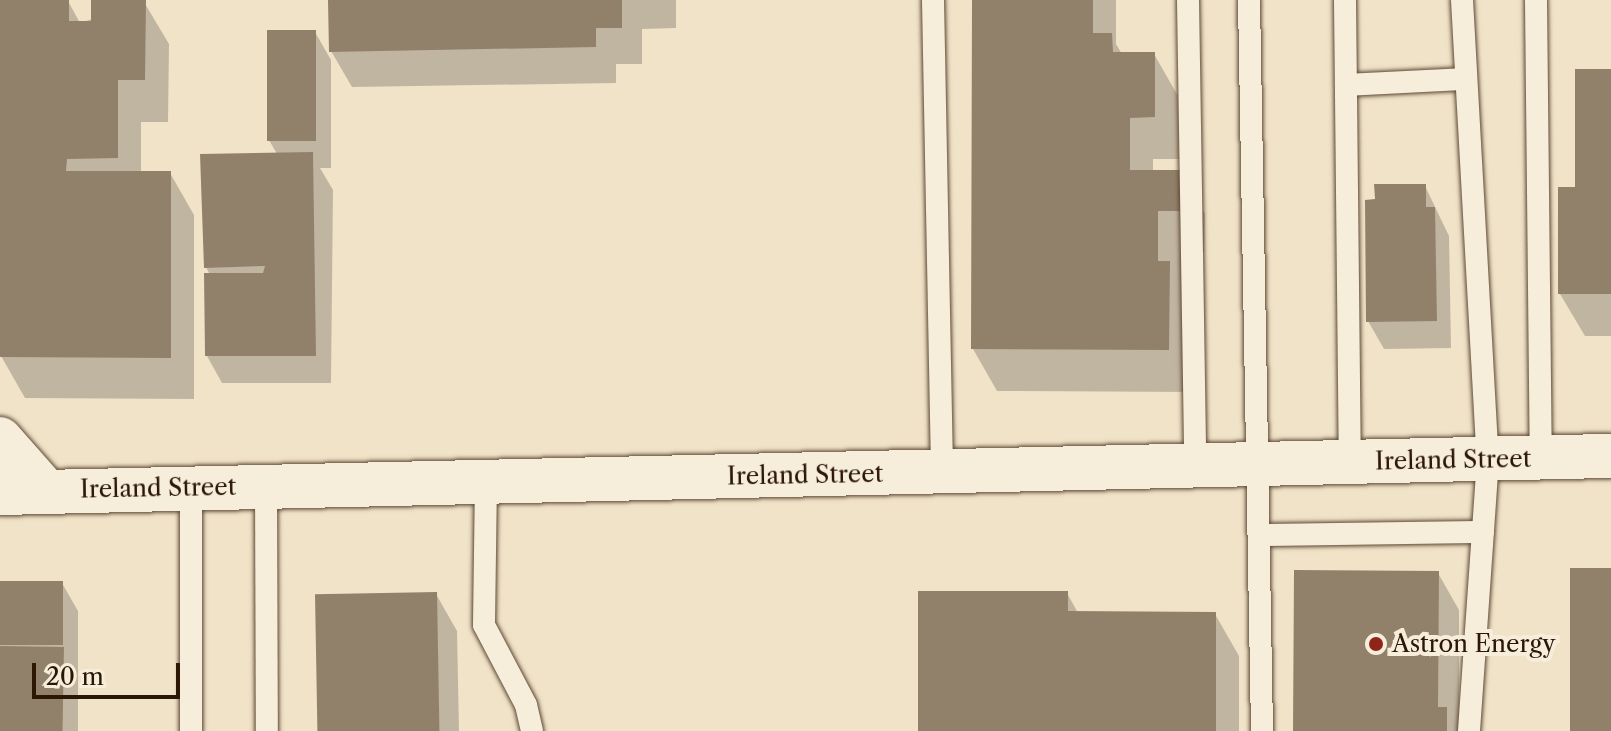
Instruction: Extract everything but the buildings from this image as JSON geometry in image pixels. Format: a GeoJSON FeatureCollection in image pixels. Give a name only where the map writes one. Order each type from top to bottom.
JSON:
{"type":"FeatureCollection","features":[{"type":"Feature","properties":{"kind":"street"},"geometry":{"type":"LineString","coordinates":[[0,439],[45,490]]}},
{"type":"Feature","properties":{"kind":"street","name":"Ireland Street"},"geometry":{"type":"LineString","coordinates":[[0,493],[1611,456]]}},
{"type":"Feature","properties":{"kind":"lane"},"geometry":{"type":"LineString","coordinates":[[933,0],[942,472]]}},
{"type":"Feature","properties":{"kind":"lane"},"geometry":{"type":"LineString","coordinates":[[1188,0],[1195,466]]}},
{"type":"Feature","properties":{"kind":"lane"},"geometry":{"type":"LineString","coordinates":[[1249,0],[1260,464],[1262,731]]}},
{"type":"Feature","properties":{"kind":"lane"},"geometry":{"type":"LineString","coordinates":[[1345,0],[1350,463]]}},
{"type":"Feature","properties":{"kind":"lane"},"geometry":{"type":"LineString","coordinates":[[1462,0],[1488,459],[1469,731]]}},
{"type":"Feature","properties":{"kind":"lane"},"geometry":{"type":"LineString","coordinates":[[1536,0],[1541,458]]}},
{"type":"Feature","properties":{"kind":"lane"},"geometry":{"type":"LineString","coordinates":[[1346,85],[1466,79]]}},
{"type":"Feature","properties":{"kind":"lane"},"geometry":{"type":"LineString","coordinates":[[486,481],[484,625],[526,705],[532,731]]}},
{"type":"Feature","properties":{"kind":"lane"},"geometry":{"type":"LineString","coordinates":[[266,485],[267,731]]}},
{"type":"Feature","properties":{"kind":"lane"},"geometry":{"type":"LineString","coordinates":[[191,487],[191,731]]}},
{"type":"Feature","properties":{"kind":"lane"},"geometry":{"type":"LineString","coordinates":[[1260,535],[1483,532]]}},
{"type":"Feature","properties":{"kind":"place","name":"Astron Energy"},"geometry":{"type":"Point","coordinates":[1376,644]}}]}
